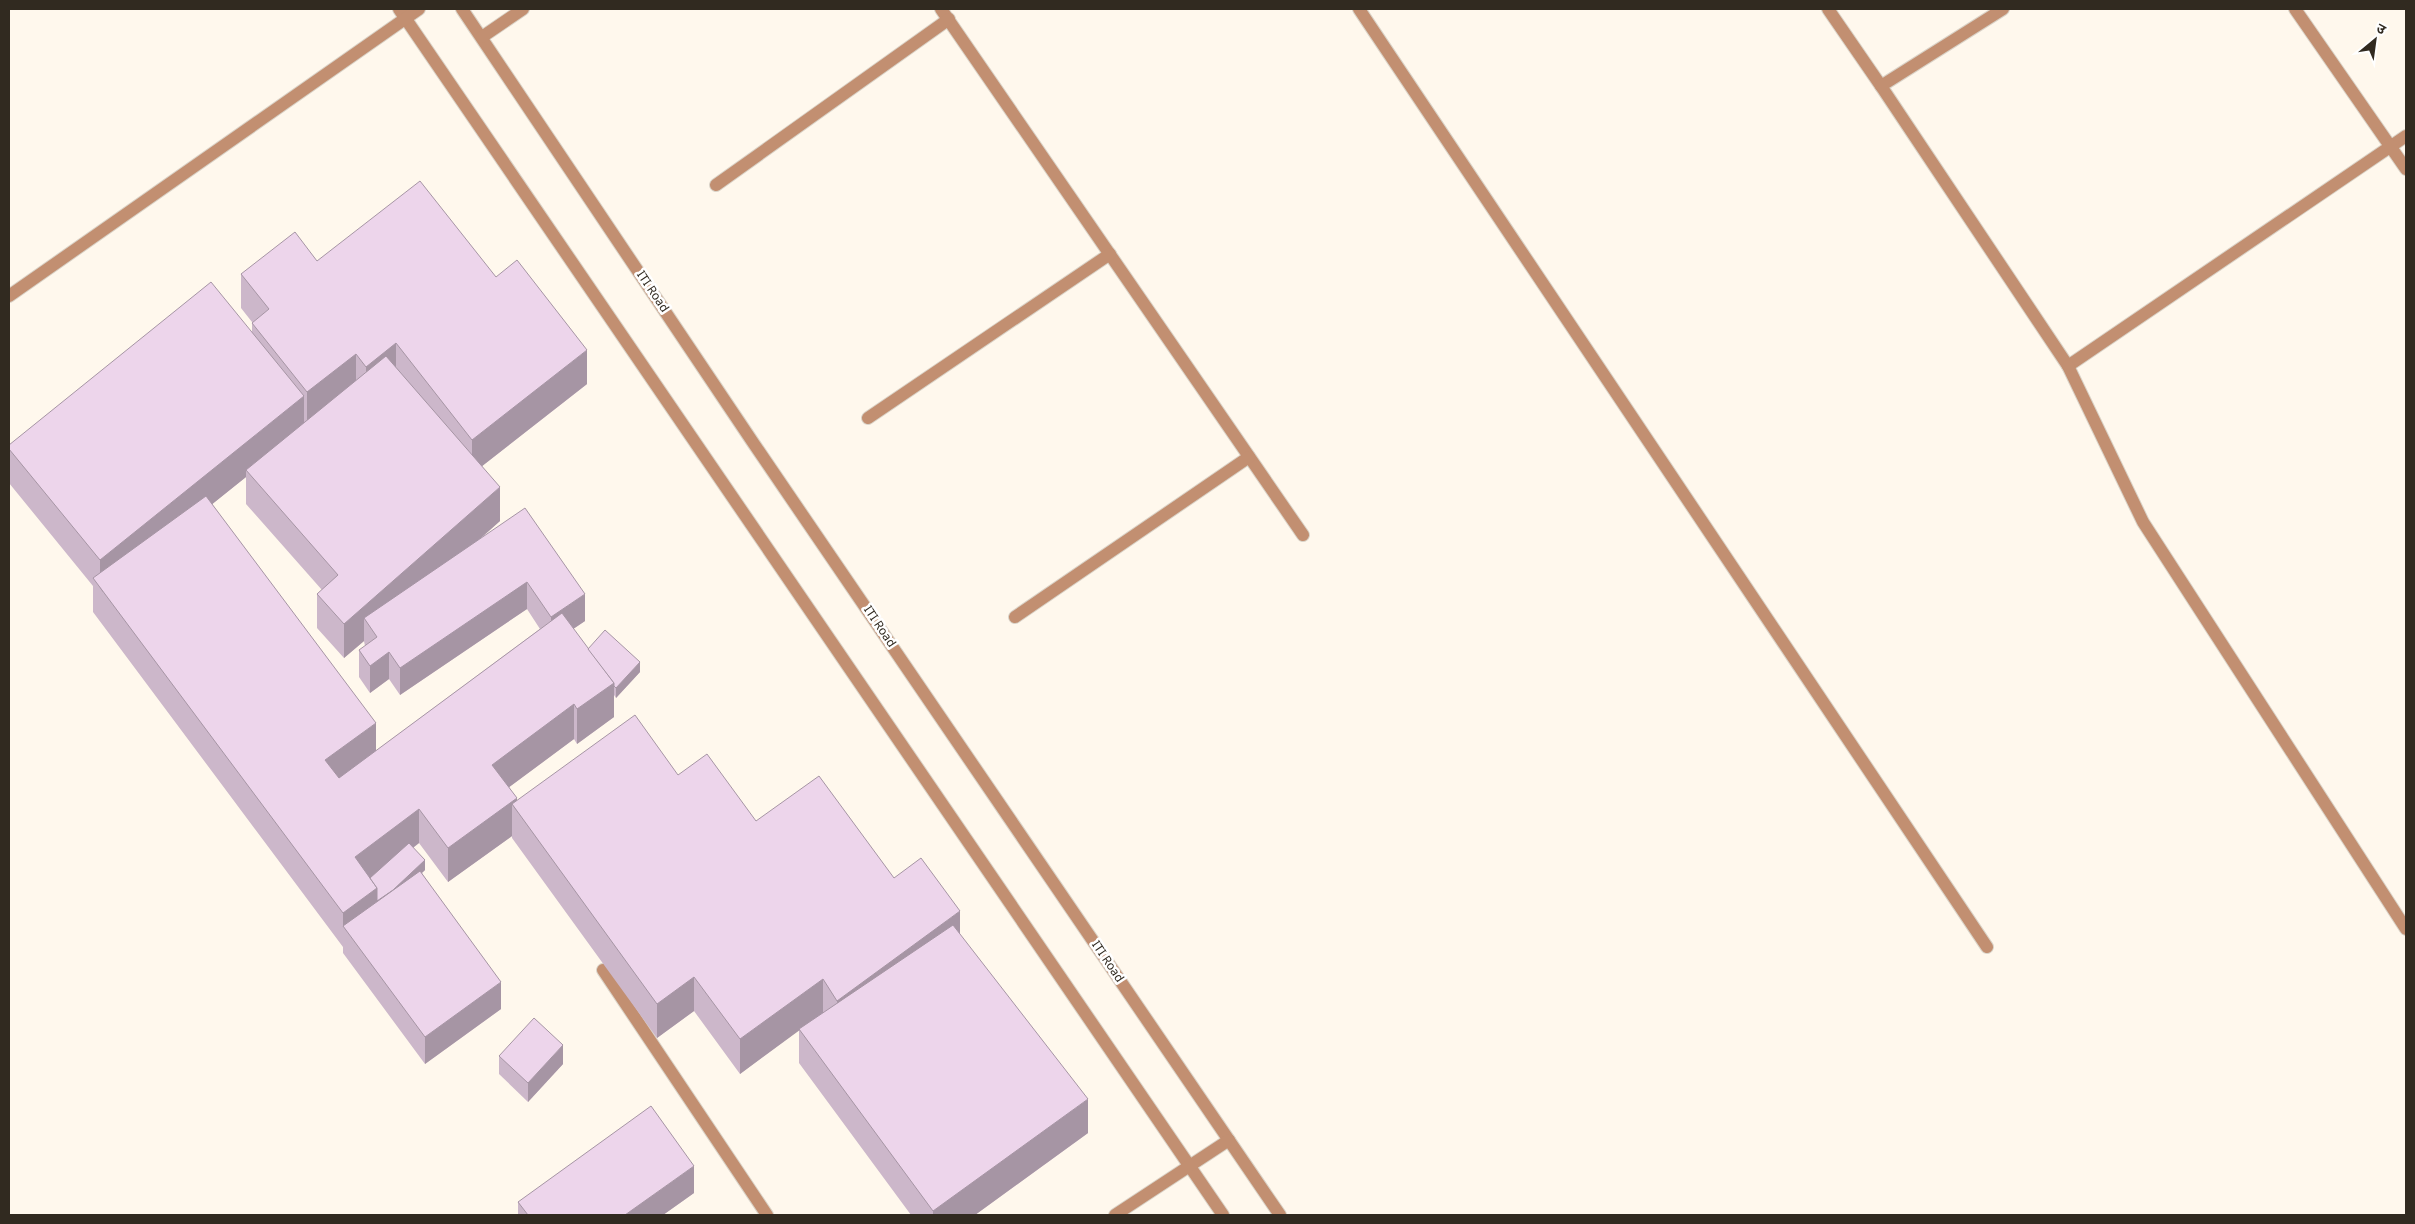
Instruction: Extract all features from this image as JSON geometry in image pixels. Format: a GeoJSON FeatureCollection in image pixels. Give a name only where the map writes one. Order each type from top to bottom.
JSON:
{"type":"FeatureCollection","features":[{"type":"Feature","properties":{"kind":"street"},"geometry":{"type":"LineString","coordinates":[[9,296],[402,14],[419,9]]}},
{"type":"Feature","properties":{"kind":"street","name":"ITI Road"},"geometry":{"type":"LineString","coordinates":[[462,9],[482,36],[754,444],[1280,1215]]}},
{"type":"Feature","properties":{"kind":"street"},"geometry":{"type":"LineString","coordinates":[[482,36],[523,9]]}},
{"type":"Feature","properties":{"kind":"street"},"geometry":{"type":"LineString","coordinates":[[1359,9],[1986,947]]}},
{"type":"Feature","properties":{"kind":"street"},"geometry":{"type":"LineString","coordinates":[[1828,9],[2068,366],[2144,522],[2406,929]]}},
{"type":"Feature","properties":{"kind":"street"},"geometry":{"type":"LineString","coordinates":[[1881,86],[2003,9]]}},
{"type":"Feature","properties":{"kind":"street"},"geometry":{"type":"LineString","coordinates":[[2295,9],[2406,169]]}},
{"type":"Feature","properties":{"kind":"street"},"geometry":{"type":"LineString","coordinates":[[402,14],[1223,1215]]}},
{"type":"Feature","properties":{"kind":"street"},"geometry":{"type":"LineString","coordinates":[[716,185],[945,14],[1303,535]]}},
{"type":"Feature","properties":{"kind":"street"},"geometry":{"type":"LineString","coordinates":[[2068,366],[2406,136]]}},
{"type":"Feature","properties":{"kind":"street"},"geometry":{"type":"LineString","coordinates":[[868,418],[1110,254]]}},
{"type":"Feature","properties":{"kind":"street"},"geometry":{"type":"LineString","coordinates":[[1015,616],[1250,457]]}},
{"type":"Feature","properties":{"kind":"street"},"geometry":{"type":"LineString","coordinates":[[603,970],[767,1215]]}},
{"type":"Feature","properties":{"kind":"street"},"geometry":{"type":"LineString","coordinates":[[1115,1215],[1229,1140]]}},
{"type":"Feature","properties":{"kind":"building"},"geometry":{"type":"Polygon","coordinates":[[[420,181],[496,277],[517,260],[587,350],[472,440],[396,343],[366,367],[356,354],[307,392],[252,323],[269,309],[241,274],[295,232],[317,261],[420,181]]]}},
{"type":"Feature","properties":{"kind":"building"},"geometry":{"type":"Polygon","coordinates":[[[211,282],[304,396],[100,560],[9,449],[9,445],[211,282]]]}},
{"type":"Feature","properties":{"kind":"building"},"geometry":{"type":"Polygon","coordinates":[[[386,356],[500,487],[344,624],[317,594],[338,575],[246,470],[386,356]]]}},
{"type":"Feature","properties":{"kind":"building"},"geometry":{"type":"Polygon","coordinates":[[[206,496],[376,723],[325,760],[339,778],[562,613],[614,683],[577,709],[574,704],[492,765],[517,798],[448,848],[419,809],[355,857],[377,888],[343,913],[93,578],[206,496]]]}},
{"type":"Feature","properties":{"kind":"building"},"geometry":{"type":"Polygon","coordinates":[[[525,508],[585,594],[551,617],[527,582],[400,668],[389,652],[370,666],[359,650],[377,637],[364,618],[525,508]]]}},
{"type":"Feature","properties":{"kind":"building"},"geometry":{"type":"Polygon","coordinates":[[[605,630],[640,662],[616,688],[588,649],[605,630]]]}},
{"type":"Feature","properties":{"kind":"building"},"geometry":{"type":"Polygon","coordinates":[[[635,715],[678,775],[707,754],[756,821],[819,776],[894,878],[921,858],[960,911],[837,1001],[823,979],[740,1039],[694,977],[657,1004],[512,804],[635,715]]]}},
{"type":"Feature","properties":{"kind":"building"},"geometry":{"type":"Polygon","coordinates":[[[409,843],[425,860],[393,890],[377,901],[377,888],[370,878],[409,843]]]}},
{"type":"Feature","properties":{"kind":"building"},"geometry":{"type":"Polygon","coordinates":[[[420,871],[501,982],[425,1037],[343,926],[420,871]]]}},
{"type":"Feature","properties":{"kind":"building"},"geometry":{"type":"Polygon","coordinates":[[[953,925],[1088,1099],[933,1211],[799,1029],[953,925]]]}},
{"type":"Feature","properties":{"kind":"building"},"geometry":{"type":"Polygon","coordinates":[[[534,1018],[563,1045],[528,1083],[499,1056],[534,1018]]]}},
{"type":"Feature","properties":{"kind":"building"},"geometry":{"type":"Polygon","coordinates":[[[651,1106],[694,1166],[625,1215],[528,1215],[518,1202],[651,1106]]]}}]}
